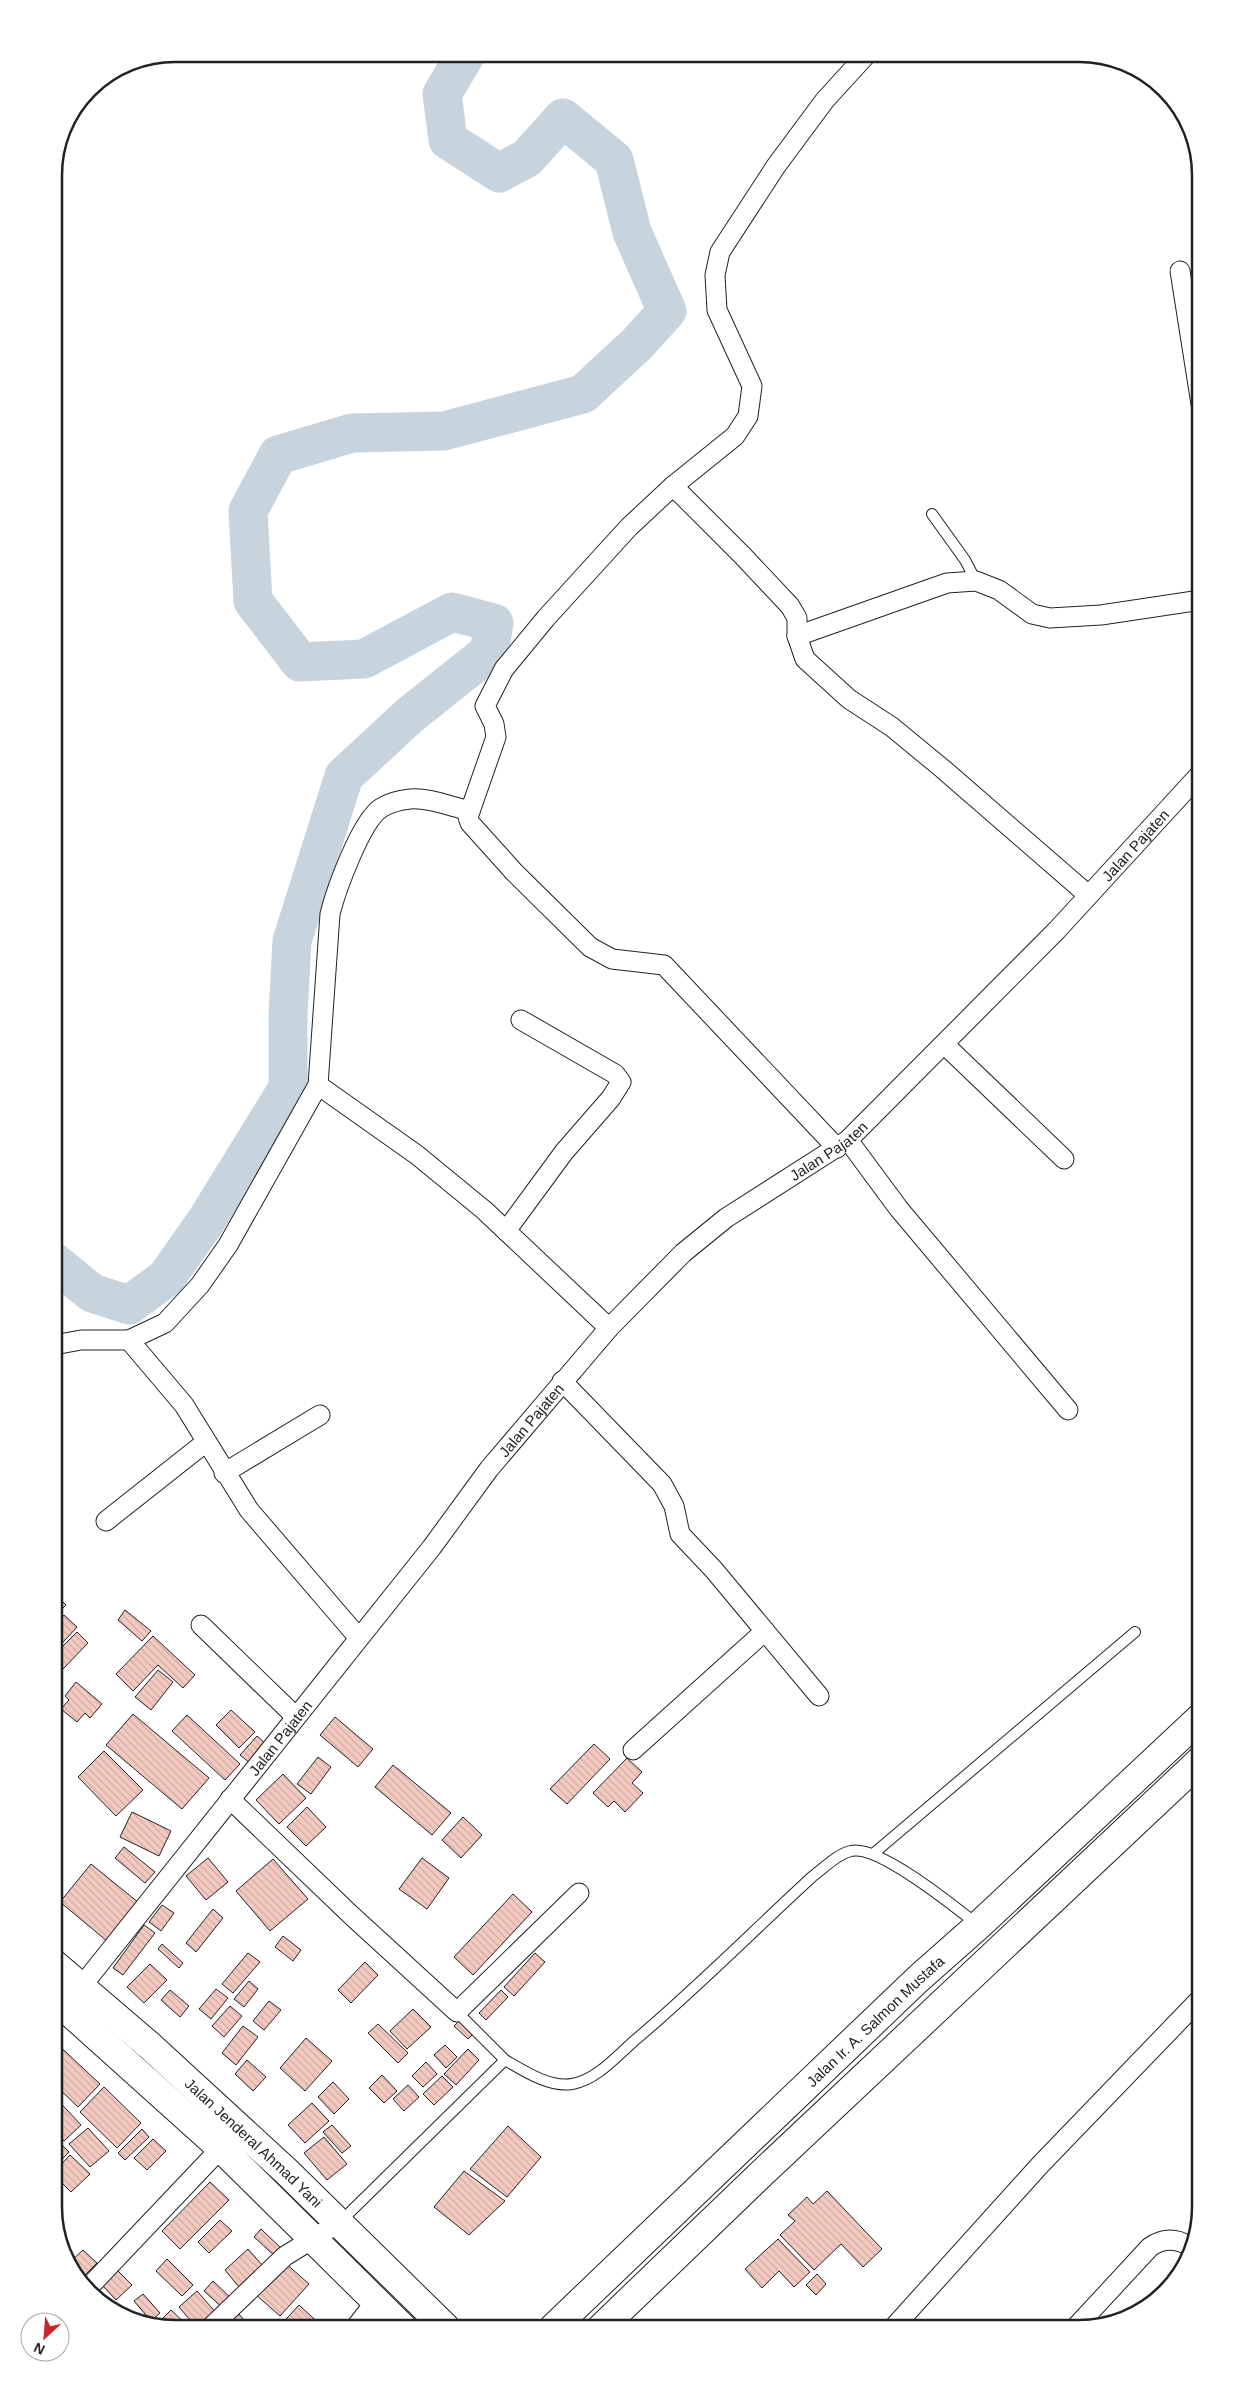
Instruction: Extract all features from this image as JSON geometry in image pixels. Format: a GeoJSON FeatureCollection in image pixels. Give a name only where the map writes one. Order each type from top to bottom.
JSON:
{"type":"FeatureCollection","features":[{"type":"Feature","properties":{"kind":"main road","name":"Jalan Ir. A. Salmon Mustafa"},"geometry":{"type":"LineString","coordinates":[[562,2319],[918,1979],[979,1925],[1192,1725]]}},
{"type":"Feature","properties":{"kind":"main road"},"geometry":{"type":"LineString","coordinates":[[609,2319],[1192,1768]]}},
{"type":"Feature","properties":{"kind":"main road","name":"Jalan Jenderal Ahmad Yani"},"geometry":{"type":"LineString","coordinates":[[63,2003],[221,2148],[394,2319]]}},
{"type":"Feature","properties":{"kind":"main road","name":"Jalan Jenderal Ahmad Yani"},"geometry":{"type":"LineString","coordinates":[[63,2003],[150,2046],[340,2222],[437,2319]]}},
{"type":"Feature","properties":{"kind":"street"},"geometry":{"type":"LineString","coordinates":[[859,63],[825,100],[761,188],[720,252],[716,275],[717,310],[752,386],[748,416],[735,436],[673,486],[629,527],[546,618],[504,669],[485,706],[494,724],[496,737],[470,811],[470,822],[514,872],[590,947],[612,959],[664,965],[843,1144],[1068,1410]]}},
{"type":"Feature","properties":{"kind":"street"},"geometry":{"type":"LineString","coordinates":[[1180,271],[1192,347]]}},
{"type":"Feature","properties":{"kind":"street"},"geometry":{"type":"LineString","coordinates":[[673,486],[790,606],[798,618],[797,636],[805,659],[849,699],[892,727],[1088,894]]}},
{"type":"Feature","properties":{"kind":"street"},"geometry":{"type":"LineString","coordinates":[[797,636],[947,582],[976,580],[999,590],[1032,614],[1050,618],[1101,615],[1192,601]]}},
{"type":"Feature","properties":{"kind":"street","name":"Jalan Pajaten"},"geometry":{"type":"LineString","coordinates":[[63,2003],[296,1718],[358,1637],[432,1547],[489,1469],[608,1328],[676,1259],[726,1218],[843,1144],[944,1044],[1062,922],[1192,783]]}},
{"type":"Feature","properties":{"kind":"street"},"geometry":{"type":"LineString","coordinates":[[62,1343],[81,1340],[129,1340],[165,1323],[200,1285],[228,1245],[318,1085],[330,914],[335,893],[365,828],[380,808],[397,801],[412,799],[470,811]]}},
{"type":"Feature","properties":{"kind":"street"},"geometry":{"type":"LineString","coordinates":[[506,1231],[564,1152],[611,1098],[620,1082],[615,1074],[522,1020]]}},
{"type":"Feature","properties":{"kind":"street"},"geometry":{"type":"LineString","coordinates":[[944,1044],[1064,1159]]}},
{"type":"Feature","properties":{"kind":"street"},"geometry":{"type":"LineString","coordinates":[[318,1085],[417,1155],[506,1231],[608,1328]]}},
{"type":"Feature","properties":{"kind":"street"},"geometry":{"type":"LineString","coordinates":[[129,1340],[184,1405],[224,1473],[271,1538],[358,1637]]}},
{"type":"Feature","properties":{"kind":"street"},"geometry":{"type":"LineString","coordinates":[[562,1381],[662,1484],[674,1506],[680,1534],[819,1696]]}},
{"type":"Feature","properties":{"kind":"street"},"geometry":{"type":"LineString","coordinates":[[224,1473],[320,1415]]}},
{"type":"Feature","properties":{"kind":"street"},"geometry":{"type":"LineString","coordinates":[[106,1521],[206,1442]]}},
{"type":"Feature","properties":{"kind":"street"},"geometry":{"type":"LineString","coordinates":[[201,1625],[296,1718]]}},
{"type":"Feature","properties":{"kind":"street"},"geometry":{"type":"LineString","coordinates":[[633,1750],[765,1631]]}},
{"type":"Feature","properties":{"kind":"street"},"geometry":{"type":"LineString","coordinates":[[230,1799],[351,1916],[457,2012],[579,1893]]}},
{"type":"Feature","properties":{"kind":"street"},"geometry":{"type":"LineString","coordinates":[[900,2320],[1040,2165],[1192,2007]]}},
{"type":"Feature","properties":{"kind":"street"},"geometry":{"type":"LineString","coordinates":[[93,2283],[221,2148]]}},
{"type":"Feature","properties":{"kind":"street"},"geometry":{"type":"LineString","coordinates":[[717,2173],[739,2195]]}},
{"type":"Feature","properties":{"kind":"street"},"geometry":{"type":"LineString","coordinates":[[219,2319],[285,2256],[314,2240],[340,2222]]}},
{"type":"Feature","properties":{"kind":"street"},"geometry":{"type":"LineString","coordinates":[[1083,2320],[1150,2247],[1159,2241],[1170,2240],[1186,2245]]}},
{"type":"Feature","properties":{"kind":"street"},"geometry":{"type":"LineString","coordinates":[[362,2319],[376,2302]]}},
{"type":"Feature","properties":{"kind":"lane"},"geometry":{"type":"LineString","coordinates":[[932,514],[965,560],[976,580]]}},
{"type":"Feature","properties":{"kind":"lane"},"geometry":{"type":"LineString","coordinates":[[873,1854],[1135,1632]]}},
{"type":"Feature","properties":{"kind":"lane"},"geometry":{"type":"LineString","coordinates":[[457,2012],[505,2060],[522,2070],[562,2085],[575,2084],[598,2072],[672,2010],[813,1876],[851,1850],[873,1854],[926,1885],[979,1925]]}},
{"type":"Feature","properties":{"kind":"lane"},"geometry":{"type":"LineString","coordinates":[[340,2222],[505,2060]]}},
{"type":"Feature","properties":{"kind":"building"},"geometry":{"type":"Polygon","coordinates":[[[125,1610],[151,1631],[142,1641],[118,1620],[125,1610]]]}},
{"type":"Feature","properties":{"kind":"building"},"geometry":{"type":"Polygon","coordinates":[[[64,1615],[77,1627],[62,1643],[62,1617],[64,1615]]]}},
{"type":"Feature","properties":{"kind":"building"},"geometry":{"type":"Polygon","coordinates":[[[77,1632],[88,1643],[63,1669],[62,1647],[77,1632]]]}},
{"type":"Feature","properties":{"kind":"building"},"geometry":{"type":"Polygon","coordinates":[[[153,1636],[195,1675],[183,1688],[158,1665],[133,1691],[116,1674],[153,1636]]]}},
{"type":"Feature","properties":{"kind":"building"},"geometry":{"type":"Polygon","coordinates":[[[158,1670],[173,1682],[151,1710],[135,1697],[158,1670]]]}},
{"type":"Feature","properties":{"kind":"building"},"geometry":{"type":"Polygon","coordinates":[[[76,1682],[102,1704],[90,1718],[85,1713],[77,1722],[62,1710],[69,1700],[65,1696],[76,1682]]]}},
{"type":"Feature","properties":{"kind":"building"},"geometry":{"type":"Polygon","coordinates":[[[231,1710],[255,1732],[239,1748],[216,1725],[231,1710]]]}},
{"type":"Feature","properties":{"kind":"building"},"geometry":{"type":"Polygon","coordinates":[[[133,1714],[209,1778],[182,1809],[106,1745],[133,1714]]]}},
{"type":"Feature","properties":{"kind":"building"},"geometry":{"type":"Polygon","coordinates":[[[187,1715],[240,1764],[225,1780],[172,1731],[187,1715]]]}},
{"type":"Feature","properties":{"kind":"building"},"geometry":{"type":"Polygon","coordinates":[[[335,1717],[373,1749],[358,1767],[320,1735],[335,1717]]]}},
{"type":"Feature","properties":{"kind":"building"},"geometry":{"type":"Polygon","coordinates":[[[257,1736],[266,1744],[250,1763],[240,1755],[257,1736]]]}},
{"type":"Feature","properties":{"kind":"building"},"geometry":{"type":"Polygon","coordinates":[[[594,1744],[610,1759],[567,1804],[550,1789],[594,1744]]]}},
{"type":"Feature","properties":{"kind":"building"},"geometry":{"type":"Polygon","coordinates":[[[104,1751],[143,1790],[116,1816],[78,1777],[104,1751]]]}},
{"type":"Feature","properties":{"kind":"building"},"geometry":{"type":"Polygon","coordinates":[[[318,1757],[331,1767],[311,1794],[297,1784],[318,1757]]]}},
{"type":"Feature","properties":{"kind":"building"},"geometry":{"type":"Polygon","coordinates":[[[627,1758],[642,1772],[632,1783],[643,1793],[625,1812],[614,1801],[608,1807],[593,1793],[627,1758]]]}},
{"type":"Feature","properties":{"kind":"building"},"geometry":{"type":"Polygon","coordinates":[[[393,1765],[451,1813],[432,1835],[375,1787],[393,1765]]]}},
{"type":"Feature","properties":{"kind":"building"},"geometry":{"type":"Polygon","coordinates":[[[283,1774],[306,1798],[279,1824],[256,1800],[283,1774]]]}},
{"type":"Feature","properties":{"kind":"building"},"geometry":{"type":"Polygon","coordinates":[[[307,1807],[326,1827],[306,1846],[287,1827],[307,1807]]]}},
{"type":"Feature","properties":{"kind":"building"},"geometry":{"type":"Polygon","coordinates":[[[132,1812],[171,1831],[159,1856],[120,1837],[132,1812]]]}},
{"type":"Feature","properties":{"kind":"building"},"geometry":{"type":"Polygon","coordinates":[[[463,1817],[482,1835],[461,1858],[442,1840],[463,1817]]]}},
{"type":"Feature","properties":{"kind":"building"},"geometry":{"type":"Polygon","coordinates":[[[124,1847],[155,1872],[145,1883],[115,1858],[124,1847]]]}},
{"type":"Feature","properties":{"kind":"building"},"geometry":{"type":"Polygon","coordinates":[[[208,1858],[228,1882],[206,1900],[186,1876],[208,1858]]]}},
{"type":"Feature","properties":{"kind":"building"},"geometry":{"type":"Polygon","coordinates":[[[422,1858],[449,1878],[427,1909],[399,1889],[422,1858]]]}},
{"type":"Feature","properties":{"kind":"building"},"geometry":{"type":"Polygon","coordinates":[[[273,1859],[308,1899],[270,1931],[236,1891],[273,1859]]]}},
{"type":"Feature","properties":{"kind":"building"},"geometry":{"type":"Polygon","coordinates":[[[91,1864],[139,1903],[107,1941],[62,1904],[62,1899],[91,1864]]]}},
{"type":"Feature","properties":{"kind":"building"},"geometry":{"type":"Polygon","coordinates":[[[513,1894],[532,1912],[473,1975],[454,1957],[513,1894]]]}},
{"type":"Feature","properties":{"kind":"building"},"geometry":{"type":"Polygon","coordinates":[[[162,1905],[174,1913],[161,1931],[149,1922],[162,1905]]]}},
{"type":"Feature","properties":{"kind":"building"},"geometry":{"type":"Polygon","coordinates":[[[213,1909],[223,1918],[196,1952],[186,1943],[213,1909]]]}},
{"type":"Feature","properties":{"kind":"building"},"geometry":{"type":"Polygon","coordinates":[[[144,1925],[155,1933],[123,1975],[113,1968],[144,1925]]]}},
{"type":"Feature","properties":{"kind":"building"},"geometry":{"type":"Polygon","coordinates":[[[283,1936],[301,1950],[293,1961],[275,1947],[283,1936]]]}},
{"type":"Feature","properties":{"kind":"building"},"geometry":{"type":"Polygon","coordinates":[[[162,1944],[183,1963],[179,1968],[158,1949],[162,1944]]]}},
{"type":"Feature","properties":{"kind":"building"},"geometry":{"type":"Polygon","coordinates":[[[248,1953],[260,1962],[233,1993],[222,1984],[248,1953]]]}},
{"type":"Feature","properties":{"kind":"building"},"geometry":{"type":"Polygon","coordinates":[[[535,1953],[545,1962],[514,1996],[504,1987],[535,1953]]]}},
{"type":"Feature","properties":{"kind":"building"},"geometry":{"type":"Polygon","coordinates":[[[365,1962],[378,1975],[351,2003],[338,1990],[365,1962]]]}},
{"type":"Feature","properties":{"kind":"building"},"geometry":{"type":"Polygon","coordinates":[[[150,1964],[167,1980],[144,2003],[127,1987],[150,1964]]]}},
{"type":"Feature","properties":{"kind":"building"},"geometry":{"type":"Polygon","coordinates":[[[249,1981],[258,1989],[244,2007],[234,1999],[249,1981]]]}},
{"type":"Feature","properties":{"kind":"building"},"geometry":{"type":"Polygon","coordinates":[[[216,1989],[228,1998],[211,2019],[199,2009],[216,1989]]]}},
{"type":"Feature","properties":{"kind":"building"},"geometry":{"type":"Polygon","coordinates":[[[170,1990],[189,2006],[180,2017],[161,2000],[170,1990]]]}},
{"type":"Feature","properties":{"kind":"building"},"geometry":{"type":"Polygon","coordinates":[[[501,1990],[508,1997],[486,2020],[479,2013],[501,1990]]]}},
{"type":"Feature","properties":{"kind":"building"},"geometry":{"type":"Polygon","coordinates":[[[269,2001],[281,2010],[264,2030],[253,2021],[269,2001]]]}},
{"type":"Feature","properties":{"kind":"building"},"geometry":{"type":"Polygon","coordinates":[[[230,2006],[242,2016],[224,2037],[212,2026],[230,2006]]]}},
{"type":"Feature","properties":{"kind":"building"},"geometry":{"type":"Polygon","coordinates":[[[413,2009],[431,2027],[407,2049],[390,2031],[413,2009]]]}},
{"type":"Feature","properties":{"kind":"building"},"geometry":{"type":"Polygon","coordinates":[[[459,2021],[473,2034],[468,2039],[454,2026],[459,2021]]]}},
{"type":"Feature","properties":{"kind":"building"},"geometry":{"type":"Polygon","coordinates":[[[378,2024],[408,2053],[398,2063],[368,2033],[378,2024]]]}},
{"type":"Feature","properties":{"kind":"building"},"geometry":{"type":"Polygon","coordinates":[[[243,2026],[258,2037],[236,2065],[222,2053],[243,2026]]]}},
{"type":"Feature","properties":{"kind":"building"},"geometry":{"type":"Polygon","coordinates":[[[306,2038],[332,2061],[305,2091],[280,2068],[306,2038]]]}},
{"type":"Feature","properties":{"kind":"building"},"geometry":{"type":"Polygon","coordinates":[[[445,2045],[457,2057],[446,2068],[434,2055],[445,2045]]]}},
{"type":"Feature","properties":{"kind":"building"},"geometry":{"type":"Polygon","coordinates":[[[62,2049],[100,2084],[78,2107],[62,2092],[62,2049]]]}},
{"type":"Feature","properties":{"kind":"building"},"geometry":{"type":"Polygon","coordinates":[[[468,2049],[479,2060],[456,2085],[444,2074],[468,2049]]]}},
{"type":"Feature","properties":{"kind":"building"},"geometry":{"type":"Polygon","coordinates":[[[247,2060],[266,2077],[253,2091],[235,2074],[247,2060]]]}},
{"type":"Feature","properties":{"kind":"building"},"geometry":{"type":"Polygon","coordinates":[[[426,2062],[437,2074],[423,2087],[412,2076],[426,2062]]]}},
{"type":"Feature","properties":{"kind":"building"},"geometry":{"type":"Polygon","coordinates":[[[382,2075],[397,2091],[384,2103],[369,2088],[382,2075]]]}},
{"type":"Feature","properties":{"kind":"building"},"geometry":{"type":"Polygon","coordinates":[[[442,2076],[453,2087],[434,2105],[423,2094],[442,2076]]]}},
{"type":"Feature","properties":{"kind":"building"},"geometry":{"type":"Polygon","coordinates":[[[333,2082],[349,2099],[334,2114],[318,2097],[333,2082]]]}},
{"type":"Feature","properties":{"kind":"building"},"geometry":{"type":"Polygon","coordinates":[[[408,2085],[419,2097],[404,2111],[393,2099],[408,2085]]]}},
{"type":"Feature","properties":{"kind":"building"},"geometry":{"type":"Polygon","coordinates":[[[104,2087],[141,2123],[117,2148],[80,2112],[104,2087]]]}},
{"type":"Feature","properties":{"kind":"building"},"geometry":{"type":"Polygon","coordinates":[[[312,2103],[329,2121],[305,2143],[288,2125],[312,2103]]]}},
{"type":"Feature","properties":{"kind":"building"},"geometry":{"type":"Polygon","coordinates":[[[62,2105],[81,2125],[64,2141],[62,2139],[62,2105]]]}},
{"type":"Feature","properties":{"kind":"building"},"geometry":{"type":"Polygon","coordinates":[[[332,2125],[351,2146],[342,2153],[323,2132],[332,2125]]]}},
{"type":"Feature","properties":{"kind":"building"},"geometry":{"type":"Polygon","coordinates":[[[508,2126],[541,2157],[507,2197],[470,2169],[508,2126]]]}},
{"type":"Feature","properties":{"kind":"building"},"geometry":{"type":"Polygon","coordinates":[[[88,2128],[109,2151],[90,2167],[69,2144],[88,2128]]]}},
{"type":"Feature","properties":{"kind":"building"},"geometry":{"type":"Polygon","coordinates":[[[142,2129],[149,2137],[125,2160],[118,2153],[142,2129]]]}},
{"type":"Feature","properties":{"kind":"building"},"geometry":{"type":"Polygon","coordinates":[[[324,2137],[347,2164],[327,2180],[304,2153],[324,2137]]]}},
{"type":"Feature","properties":{"kind":"building"},"geometry":{"type":"Polygon","coordinates":[[[153,2139],[166,2151],[147,2170],[134,2158],[153,2139]]]}},
{"type":"Feature","properties":{"kind":"building"},"geometry":{"type":"Polygon","coordinates":[[[62,2145],[69,2152],[62,2159],[62,2145]]]}},
{"type":"Feature","properties":{"kind":"building"},"geometry":{"type":"Polygon","coordinates":[[[70,2155],[90,2174],[71,2192],[62,2183],[62,2163],[70,2155]]]}},
{"type":"Feature","properties":{"kind":"building"},"geometry":{"type":"Polygon","coordinates":[[[464,2171],[505,2201],[469,2235],[434,2207],[464,2171]]]}},
{"type":"Feature","properties":{"kind":"building"},"geometry":{"type":"Polygon","coordinates":[[[210,2182],[229,2200],[180,2249],[162,2231],[210,2182]]]}},
{"type":"Feature","properties":{"kind":"building"},"geometry":{"type":"Polygon","coordinates":[[[827,2191],[882,2249],[863,2267],[841,2244],[814,2270],[780,2235],[795,2221],[788,2215],[807,2197],[813,2204],[827,2191]]]}},
{"type":"Feature","properties":{"kind":"building"},"geometry":{"type":"Polygon","coordinates":[[[220,2220],[232,2231],[209,2253],[198,2242],[220,2220]]]}},
{"type":"Feature","properties":{"kind":"building"},"geometry":{"type":"Polygon","coordinates":[[[261,2229],[284,2251],[277,2258],[254,2237],[261,2229]]]}},
{"type":"Feature","properties":{"kind":"building"},"geometry":{"type":"Polygon","coordinates":[[[778,2239],[810,2272],[794,2287],[779,2271],[762,2288],[745,2269],[778,2239]]]}},
{"type":"Feature","properties":{"kind":"building"},"geometry":{"type":"Polygon","coordinates":[[[248,2249],[263,2266],[239,2287],[225,2270],[248,2249]]]}},
{"type":"Feature","properties":{"kind":"building"},"geometry":{"type":"Polygon","coordinates":[[[83,2250],[97,2263],[86,2274],[75,2257],[83,2250]]]}},
{"type":"Feature","properties":{"kind":"building"},"geometry":{"type":"Polygon","coordinates":[[[167,2259],[193,2285],[182,2296],[156,2271],[167,2259]]]}},
{"type":"Feature","properties":{"kind":"building"},"geometry":{"type":"Polygon","coordinates":[[[283,2261],[309,2284],[280,2316],[255,2294],[283,2261]]]}},
{"type":"Feature","properties":{"kind":"building"},"geometry":{"type":"Polygon","coordinates":[[[116,2269],[132,2285],[116,2300],[100,2283],[116,2269]]]}},
{"type":"Feature","properties":{"kind":"building"},"geometry":{"type":"Polygon","coordinates":[[[817,2274],[826,2284],[816,2295],[806,2285],[817,2274]]]}},
{"type":"Feature","properties":{"kind":"building"},"geometry":{"type":"Polygon","coordinates":[[[213,2281],[233,2300],[224,2309],[204,2291],[213,2281]]]}},
{"type":"Feature","properties":{"kind":"building"},"geometry":{"type":"Polygon","coordinates":[[[197,2291],[218,2315],[213,2319],[189,2319],[179,2307],[197,2291]]]}},
{"type":"Feature","properties":{"kind":"building"},"geometry":{"type":"Polygon","coordinates":[[[143,2294],[160,2313],[155,2317],[146,2316],[134,2301],[143,2294]]]}},
{"type":"Feature","properties":{"kind":"building"},"geometry":{"type":"Polygon","coordinates":[[[299,2305],[314,2319],[286,2319],[299,2305]]]}},
{"type":"Feature","properties":{"kind":"building"},"geometry":{"type":"Polygon","coordinates":[[[171,2310],[181,2319],[168,2319],[163,2318],[171,2310]]]}},
{"type":"Feature","properties":{"kind":"building"},"geometry":{"type":"Polygon","coordinates":[[[239,2314],[243,2319],[233,2319],[239,2314]]]}},
{"type":"Feature","properties":{"kind":"waterway"},"geometry":{"type":"LineString","coordinates":[[62,1269],[92,1293],[129,1305],[166,1278],[206,1221],[288,1088],[288,1015],[292,941],[344,776],[410,715],[489,652],[494,623],[452,612],[364,659],[300,662],[253,601],[248,511],[278,455],[352,433],[444,431],[583,394],[637,344],[667,311],[632,232],[614,160],[563,118],[527,158],[499,173],[448,140],[442,94],[461,62]]}}]}
